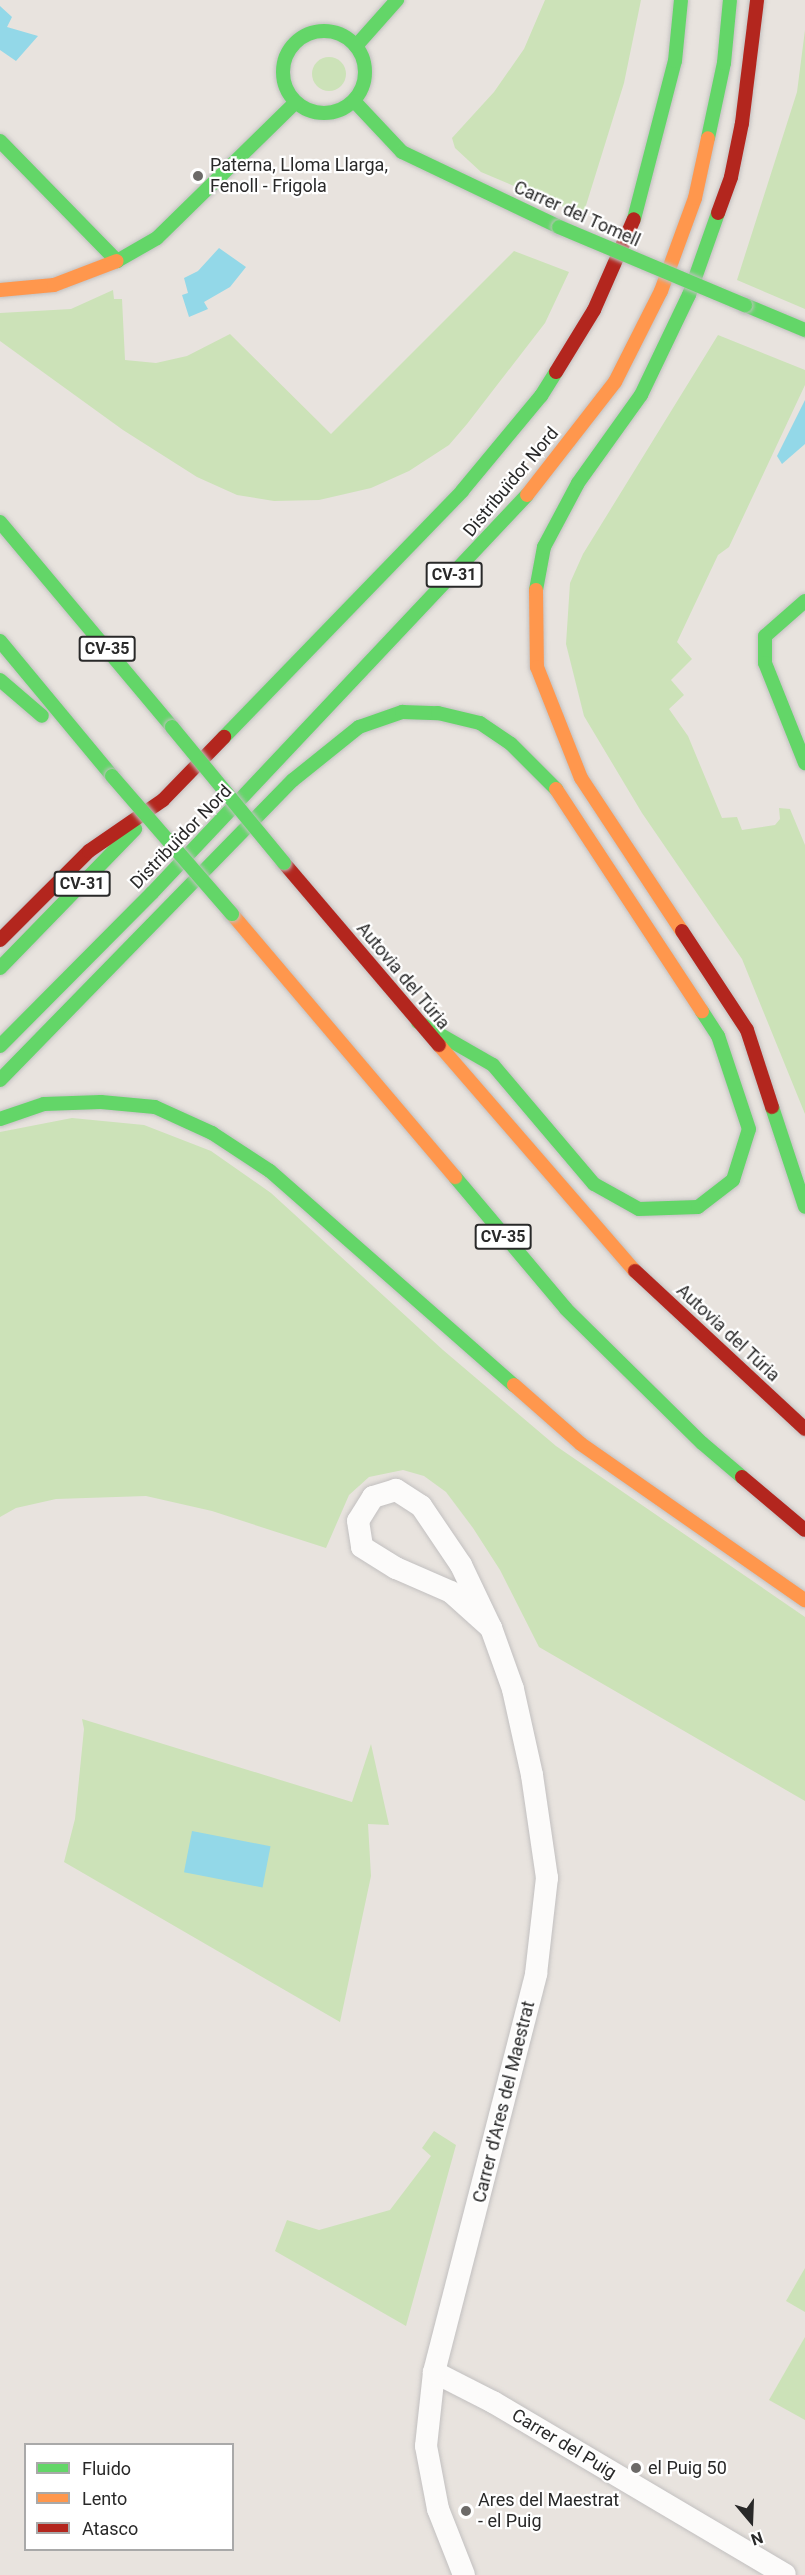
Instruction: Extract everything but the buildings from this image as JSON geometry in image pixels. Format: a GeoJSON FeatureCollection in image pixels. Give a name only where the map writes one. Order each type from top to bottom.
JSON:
{"type":"FeatureCollection","features":[{"type":"Feature","properties":{"kind":"main road"},"geometry":{"type":"LineString","coordinates":[[356,46],[397,0]]}},
{"type":"Feature","properties":{"kind":"main road","name":"Distribuïdor Nord"},"geometry":{"type":"LineString","coordinates":[[0,968],[462,491],[542,396],[594,310],[641,204],[675,61],[681,0]]}},
{"type":"Feature","properties":{"kind":"main road","name":"Distribuïdor Nord"},"geometry":{"type":"LineString","coordinates":[[0,1047],[152,893],[516,509],[615,382],[661,291],[695,198],[724,63],[730,0]]}},
{"type":"Feature","properties":{"kind":"main road"},"geometry":{"type":"LineString","coordinates":[[757,0],[742,123],[731,177],[689,295],[641,395],[578,483],[544,546],[534,602],[537,667],[580,778],[747,1030],[805,1207]]}},
{"type":"Feature","properties":{"kind":"main road"},"geometry":{"type":"LineString","coordinates":[[333,31],[356,46],[364,60],[366,75],[354,101],[328,114],[314,112],[296,102],[284,84],[282,70],[294,45],[304,35],[333,31]]}},
{"type":"Feature","properties":{"kind":"main road","name":"Carrer del Tomell"},"geometry":{"type":"LineString","coordinates":[[354,101],[402,152],[559,227],[805,330]]}},
{"type":"Feature","properties":{"kind":"main road"},"geometry":{"type":"LineString","coordinates":[[0,290],[9,292],[54,285],[117,261],[157,238],[296,102]]}},
{"type":"Feature","properties":{"kind":"main road"},"geometry":{"type":"LineString","coordinates":[[0,141],[117,261]]}},
{"type":"Feature","properties":{"kind":"main road","name":"Autovia del Túria"},"geometry":{"type":"LineString","coordinates":[[0,522],[284,863],[616,1253],[805,1429]]}},
{"type":"Feature","properties":{"kind":"main road"},"geometry":{"type":"LineString","coordinates":[[805,601],[765,636],[765,663],[805,763]]}},
{"type":"Feature","properties":{"kind":"main road","name":"CV-35"},"geometry":{"type":"LineString","coordinates":[[0,641],[112,776],[232,914],[566,1309],[702,1443],[805,1530]]}},
{"type":"Feature","properties":{"kind":"main road"},"geometry":{"type":"LineString","coordinates":[[0,680],[112,776]]}},
{"type":"Feature","properties":{"kind":"main road"},"geometry":{"type":"LineString","coordinates":[[0,1080],[293,780],[359,727],[402,712],[438,713],[480,723],[511,744],[560,793],[718,1036],[749,1129],[733,1180],[698,1207],[639,1209],[594,1185],[493,1065],[418,1022]]}},
{"type":"Feature","properties":{"kind":"main road"},"geometry":{"type":"LineString","coordinates":[[0,940],[89,851],[163,800]]}},
{"type":"Feature","properties":{"kind":"main road"},"geometry":{"type":"LineString","coordinates":[[0,1119],[44,1104],[101,1102],[155,1107],[212,1133],[270,1171],[581,1444],[805,1600]]}},
{"type":"Feature","properties":{"kind":"street","name":"Carrer d'Ares del Maestrat"},"geometry":{"type":"LineString","coordinates":[[464,2574],[438,2509],[426,2446],[434,2372],[537,1974],[547,1878],[532,1775],[513,1689],[490,1628],[461,1565],[421,1506],[396,1490],[373,1497],[358,1521],[362,1547],[396,1568],[451,1592],[490,1628]]}},
{"type":"Feature","properties":{"kind":"street","name":"Carrer del Puig"},"geometry":{"type":"LineString","coordinates":[[434,2372],[493,2402],[785,2575]]}},
{"type":"Feature","properties":{"kind":"green space"},"geometry":{"type":"Polygon","coordinates":[[[545,0],[641,0],[624,83],[583,215],[481,172],[455,148],[452,138],[494,92],[524,49],[545,0]]]}},
{"type":"Feature","properties":{"kind":"green space"},"geometry":{"type":"Polygon","coordinates":[[[805,30],[805,309],[737,280],[797,92],[805,30]]]}},
{"type":"Feature","properties":{"kind":"green space"},"geometry":{"type":"Polygon","coordinates":[[[329,57],[341,62],[346,74],[341,86],[329,91],[317,86],[312,74],[317,62],[329,57]]]}},
{"type":"Feature","properties":{"kind":"green space"},"geometry":{"type":"Polygon","coordinates":[[[514,251],[569,272],[545,323],[467,424],[449,445],[409,471],[371,488],[319,500],[274,501],[237,495],[197,477],[123,430],[0,341],[0,313],[71,309],[113,290],[114,299],[122,299],[125,360],[156,363],[187,356],[230,334],[331,434],[514,251]]]}},
{"type":"Feature","properties":{"kind":"green space"},"geometry":{"type":"Polygon","coordinates":[[[718,335],[805,370],[805,385],[729,547],[718,555],[677,642],[692,659],[671,680],[684,695],[669,709],[688,736],[722,818],[737,817],[742,830],[775,825],[780,819],[779,808],[790,809],[805,845],[805,1114],[742,959],[642,813],[584,716],[566,644],[570,583],[583,554],[718,335]]]}},
{"type":"Feature","properties":{"kind":"green space"},"geometry":{"type":"Polygon","coordinates":[[[72,1118],[144,1125],[211,1151],[271,1193],[443,1350],[556,1446],[805,1617],[805,1801],[539,1647],[500,1570],[473,1528],[446,1492],[424,1476],[403,1470],[369,1477],[349,1495],[326,1548],[212,1511],[146,1496],[56,1499],[16,1508],[0,1517],[0,1132],[72,1118]]]}},
{"type":"Feature","properties":{"kind":"green space"},"geometry":{"type":"Polygon","coordinates":[[[82,1719],[352,1802],[371,1744],[389,1825],[368,1824],[371,1876],[340,2022],[64,1862],[75,1819],[84,1729],[82,1719]]]}},
{"type":"Feature","properties":{"kind":"green space"},"geometry":{"type":"Polygon","coordinates":[[[434,2131],[456,2145],[406,2326],[275,2251],[287,2220],[319,2230],[390,2210],[431,2156],[422,2148],[434,2131]]]}},
{"type":"Feature","properties":{"kind":"green space"},"geometry":{"type":"Polygon","coordinates":[[[805,2268],[805,2312],[786,2301],[805,2268]]]}},
{"type":"Feature","properties":{"kind":"green space"},"geometry":{"type":"Polygon","coordinates":[[[805,2337],[805,2420],[769,2400],[805,2337]]]}},
{"type":"Feature","properties":{"kind":"water"},"geometry":{"type":"Polygon","coordinates":[[[0,6],[12,17],[7,27],[38,36],[16,61],[0,50],[0,6]]]}},
{"type":"Feature","properties":{"kind":"water"},"geometry":{"type":"Polygon","coordinates":[[[219,248],[246,267],[230,287],[204,302],[208,309],[189,317],[182,295],[188,293],[184,278],[198,271],[219,248]]]}},
{"type":"Feature","properties":{"kind":"water"},"geometry":{"type":"Polygon","coordinates":[[[805,400],[805,444],[782,464],[777,456],[805,400]]]}},
{"type":"Feature","properties":{"kind":"water"},"geometry":{"type":"Polygon","coordinates":[[[192,1831],[271,1846],[263,1887],[184,1872],[192,1831]]]}},
{"type":"Feature","properties":{"kind":"traffic: fast"},"geometry":{"type":"LineString","coordinates":[[356,46],[397,0]]}},
{"type":"Feature","properties":{"kind":"traffic: fast"},"geometry":{"type":"LineString","coordinates":[[634,219],[675,61],[681,0]]}},
{"type":"Feature","properties":{"kind":"traffic: fast"},"geometry":{"type":"LineString","coordinates":[[708,138],[724,63],[730,0]]}},
{"type":"Feature","properties":{"kind":"traffic: fast"},"geometry":{"type":"LineString","coordinates":[[324,31],[340,34],[353,43],[362,56],[365,72],[362,88],[353,101],[340,110],[324,113],[308,110],[295,101],[286,88],[283,72],[286,56],[295,43],[308,34],[324,31]]}},
{"type":"Feature","properties":{"kind":"traffic: fast"},"geometry":{"type":"LineString","coordinates":[[354,101],[402,152],[559,227]]}},
{"type":"Feature","properties":{"kind":"traffic: fast"},"geometry":{"type":"LineString","coordinates":[[0,141],[117,261],[157,238],[296,102]]}},
{"type":"Feature","properties":{"kind":"traffic: fast"},"geometry":{"type":"LineString","coordinates":[[536,590],[544,547],[578,483],[641,395],[689,295],[718,213]]}},
{"type":"Feature","properties":{"kind":"traffic: fast"},"geometry":{"type":"LineString","coordinates":[[559,227],[745,305]]}},
{"type":"Feature","properties":{"kind":"traffic: fast"},"geometry":{"type":"LineString","coordinates":[[745,305],[805,330]]}},
{"type":"Feature","properties":{"kind":"traffic: fast"},"geometry":{"type":"LineString","coordinates":[[224,737],[462,491],[541,396],[556,372]]}},
{"type":"Feature","properties":{"kind":"traffic: fast"},"geometry":{"type":"LineString","coordinates":[[0,1046],[152,893],[527,495]]}},
{"type":"Feature","properties":{"kind":"traffic: fast"},"geometry":{"type":"LineString","coordinates":[[0,522],[172,727]]}},
{"type":"Feature","properties":{"kind":"traffic: fast"},"geometry":{"type":"LineString","coordinates":[[805,601],[765,636],[765,663],[805,763]]}},
{"type":"Feature","properties":{"kind":"traffic: fast"},"geometry":{"type":"LineString","coordinates":[[0,641],[112,776]]}},
{"type":"Feature","properties":{"kind":"traffic: fast"},"geometry":{"type":"LineString","coordinates":[[0,680],[42,716]]}},
{"type":"Feature","properties":{"kind":"traffic: fast"},"geometry":{"type":"LineString","coordinates":[[0,1080],[293,780],[359,727],[402,712],[438,713],[480,723],[511,744],[556,789]]}},
{"type":"Feature","properties":{"kind":"traffic: fast"},"geometry":{"type":"LineString","coordinates":[[172,727],[284,863]]}},
{"type":"Feature","properties":{"kind":"traffic: fast"},"geometry":{"type":"LineString","coordinates":[[112,776],[232,914]]}},
{"type":"Feature","properties":{"kind":"traffic: fast"},"geometry":{"type":"LineString","coordinates":[[0,968],[135,829]]}},
{"type":"Feature","properties":{"kind":"traffic: fast"},"geometry":{"type":"LineString","coordinates":[[418,1022],[493,1065],[594,1184],[639,1209],[698,1207],[733,1180],[749,1129],[718,1036],[702,1011]]}},
{"type":"Feature","properties":{"kind":"traffic: fast"},"geometry":{"type":"LineString","coordinates":[[0,1119],[44,1104],[101,1102],[155,1107],[212,1133],[270,1171],[514,1385]]}},
{"type":"Feature","properties":{"kind":"traffic: fast"},"geometry":{"type":"LineString","coordinates":[[772,1107],[805,1207]]}},
{"type":"Feature","properties":{"kind":"traffic: fast"},"geometry":{"type":"LineString","coordinates":[[455,1177],[566,1309],[702,1443],[742,1477]]}},
{"type":"Feature","properties":{"kind":"traffic: slow"},"geometry":{"type":"LineString","coordinates":[[527,495],[615,382],[661,291],[695,198],[708,138]]}},
{"type":"Feature","properties":{"kind":"traffic: slow"},"geometry":{"type":"LineString","coordinates":[[0,290],[54,285],[117,261]]}},
{"type":"Feature","properties":{"kind":"traffic: slow"},"geometry":{"type":"LineString","coordinates":[[536,590],[537,667],[581,778],[682,931]]}},
{"type":"Feature","properties":{"kind":"traffic: slow"},"geometry":{"type":"LineString","coordinates":[[556,789],[702,1011]]}},
{"type":"Feature","properties":{"kind":"traffic: slow"},"geometry":{"type":"LineString","coordinates":[[232,914],[455,1177]]}},
{"type":"Feature","properties":{"kind":"traffic: slow"},"geometry":{"type":"LineString","coordinates":[[439,1045],[635,1271]]}},
{"type":"Feature","properties":{"kind":"traffic: slow"},"geometry":{"type":"LineString","coordinates":[[514,1385],[581,1444],[805,1600]]}},
{"type":"Feature","properties":{"kind":"traffic: jam"},"geometry":{"type":"LineString","coordinates":[[718,213],[731,177],[742,123],[757,0]]}},
{"type":"Feature","properties":{"kind":"traffic: jam"},"geometry":{"type":"LineString","coordinates":[[556,372],[594,310],[634,219]]}},
{"type":"Feature","properties":{"kind":"traffic: jam"},"geometry":{"type":"LineString","coordinates":[[0,940],[89,851],[163,800],[224,737]]}},
{"type":"Feature","properties":{"kind":"traffic: jam"},"geometry":{"type":"LineString","coordinates":[[284,863],[439,1045]]}},
{"type":"Feature","properties":{"kind":"traffic: jam"},"geometry":{"type":"LineString","coordinates":[[682,931],[747,1030],[772,1107]]}},
{"type":"Feature","properties":{"kind":"traffic: jam"},"geometry":{"type":"LineString","coordinates":[[635,1271],[805,1429]]}},
{"type":"Feature","properties":{"kind":"traffic: jam"},"geometry":{"type":"LineString","coordinates":[[742,1477],[805,1530]]}},
{"type":"Feature","properties":{"kind":"place","name":"Paterna, Lloma Llarga, Fenoll - Frigola"},"geometry":{"type":"Point","coordinates":[198,176]}},
{"type":"Feature","properties":{"kind":"place","name":"el Puig 50"},"geometry":{"type":"Point","coordinates":[636,2468]}},
{"type":"Feature","properties":{"kind":"place","name":"Ares del Maestrat - el Puig"},"geometry":{"type":"Point","coordinates":[466,2511]}}]}
